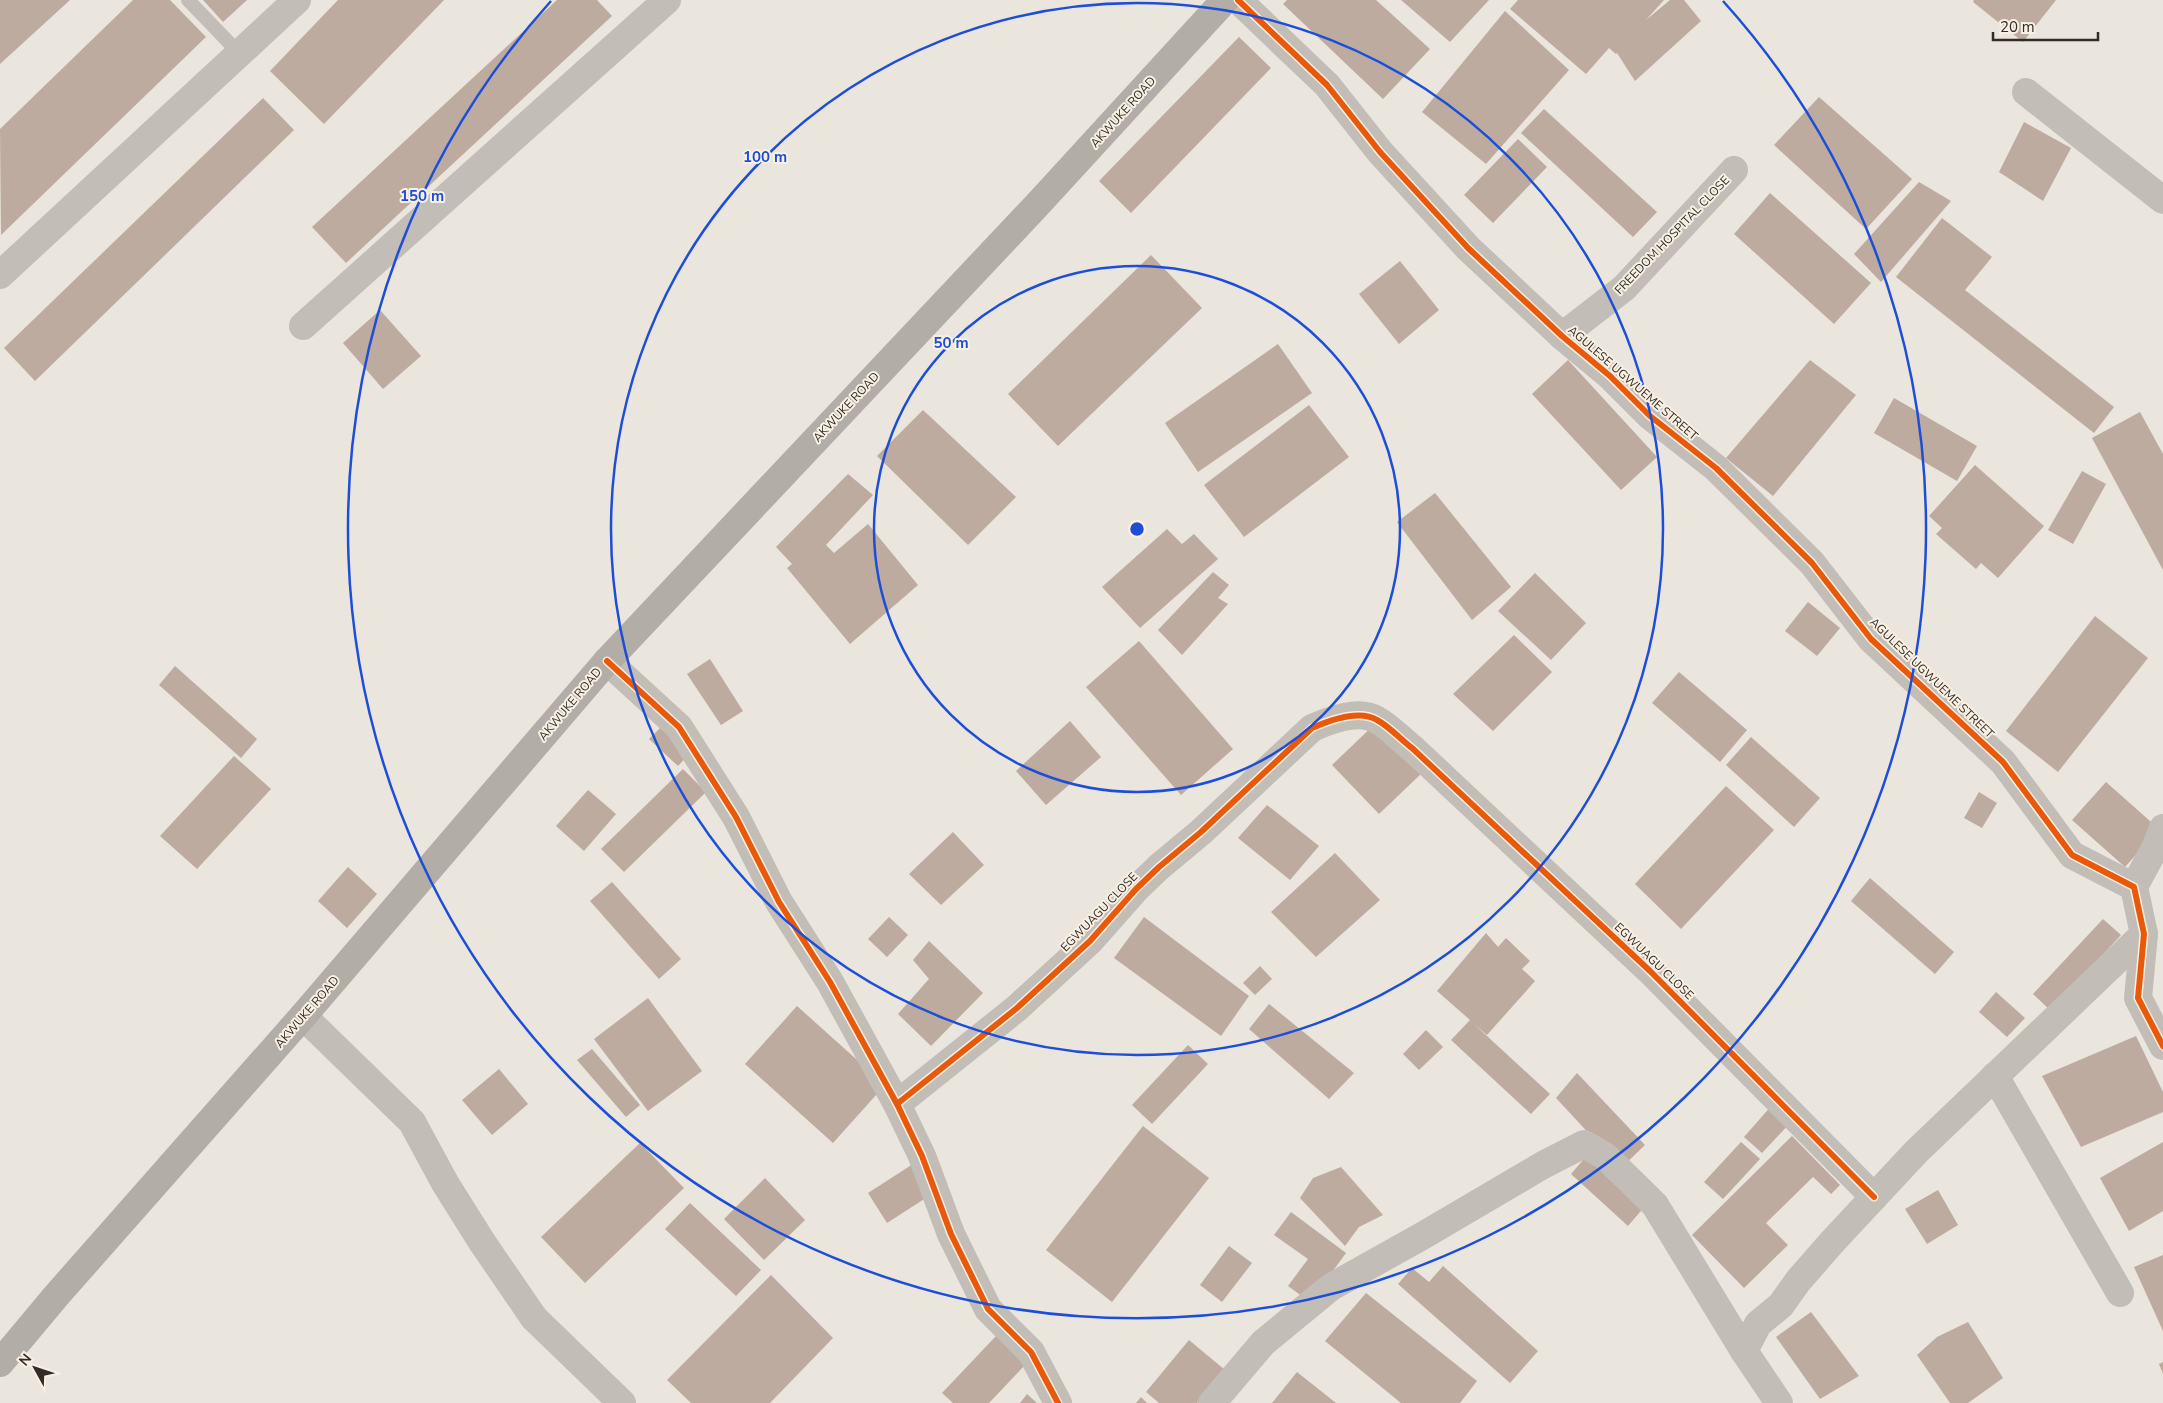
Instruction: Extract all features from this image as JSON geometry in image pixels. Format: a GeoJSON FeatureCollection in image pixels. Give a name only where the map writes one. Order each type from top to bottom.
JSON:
{"type":"FeatureCollection","features":[{"type":"Feature","properties":{"kind":"main road","name":"AKWUKE ROAD"},"geometry":{"type":"LineString","coordinates":[[0,1363],[56,1296],[304,1016],[607,662],[1038,204],[1225,0]]}},
{"type":"Feature","properties":{"kind":"street"},"geometry":{"type":"LineString","coordinates":[[0,275],[297,0]]}},
{"type":"Feature","properties":{"kind":"street"},"geometry":{"type":"LineString","coordinates":[[303,326],[666,0]]}},
{"type":"Feature","properties":{"kind":"street","name":"AGULESE UGWUEME STREET"},"geometry":{"type":"LineString","coordinates":[[1238,0],[1327,85],[1380,152],[1468,248],[1562,336],[1610,376],[1650,416],[1716,468],[1812,563],[1871,639],[2003,762],[2072,855],[2134,887]]}},
{"type":"Feature","properties":{"kind":"street"},"geometry":{"type":"LineString","coordinates":[[2026,92],[2163,200]]}},
{"type":"Feature","properties":{"kind":"street","name":"FREEDOM HOSPITAL CLOSE"},"geometry":{"type":"LineString","coordinates":[[1562,336],[1624,288],[1734,170]]}},
{"type":"Feature","properties":{"kind":"street"},"geometry":{"type":"LineString","coordinates":[[607,662],[679,727],[736,817],[779,902],[830,982],[897,1104],[922,1156],[951,1234],[988,1309],[1031,1352],[1058,1403]]}},
{"type":"Feature","properties":{"kind":"street","name":"EGWUAGU CLOSE"},"geometry":{"type":"LineString","coordinates":[[897,1104],[1017,1008],[1090,940],[1148,878],[1201,832],[1312,728],[1335,718],[1356,716],[1376,719],[1412,748],[1650,971],[1874,1197]]}},
{"type":"Feature","properties":{"kind":"street"},"geometry":{"type":"LineString","coordinates":[[2163,828],[2156,846],[2134,887],[2144,934],[2138,998],[2163,1046]]}},
{"type":"Feature","properties":{"kind":"street"},"geometry":{"type":"LineString","coordinates":[[1744,1351],[1758,1324],[1781,1305],[1798,1281],[1916,1152],[2144,934]]}},
{"type":"Feature","properties":{"kind":"street"},"geometry":{"type":"LineString","coordinates":[[304,1016],[412,1122],[445,1182],[482,1242],[534,1318],[622,1403]]}},
{"type":"Feature","properties":{"kind":"street"},"geometry":{"type":"LineString","coordinates":[[1995,1076],[2120,1293]]}},
{"type":"Feature","properties":{"kind":"street"},"geometry":{"type":"LineString","coordinates":[[1212,1403],[1263,1343],[1330,1287],[1424,1236],[1543,1165],[1584,1144],[1604,1156],[1655,1205],[1744,1351],[1779,1403]]}},
{"type":"Feature","properties":{"kind":"lane"},"geometry":{"type":"LineString","coordinates":[[188,0],[240,54]]}},
{"type":"Feature","properties":{"kind":"building"},"geometry":{"type":"Polygon","coordinates":[[[0,0],[70,0],[0,64],[0,0]]]}},
{"type":"Feature","properties":{"kind":"building"},"geometry":{"type":"Polygon","coordinates":[[[133,0],[170,0],[206,37],[1,235],[0,129],[133,0]]]}},
{"type":"Feature","properties":{"kind":"building"},"geometry":{"type":"Polygon","coordinates":[[[203,0],[247,0],[223,22],[203,0]]]}},
{"type":"Feature","properties":{"kind":"building"},"geometry":{"type":"Polygon","coordinates":[[[338,0],[444,0],[324,124],[270,71],[338,0]]]}},
{"type":"Feature","properties":{"kind":"building"},"geometry":{"type":"Polygon","coordinates":[[[557,0],[597,0],[612,16],[346,263],[312,227],[557,0]]]}},
{"type":"Feature","properties":{"kind":"building"},"geometry":{"type":"Polygon","coordinates":[[[1287,0],[1376,0],[1430,49],[1383,99],[1283,4],[1287,0]]]}},
{"type":"Feature","properties":{"kind":"building"},"geometry":{"type":"Polygon","coordinates":[[[1401,0],[1489,0],[1450,42],[1401,0]]]}},
{"type":"Feature","properties":{"kind":"building"},"geometry":{"type":"Polygon","coordinates":[[[1518,0],[1664,0],[1646,20],[1670,0],[1684,0],[1701,21],[1635,81],[1617,53],[1609,48],[1586,74],[1510,9],[1518,0]]]}},
{"type":"Feature","properties":{"kind":"building"},"geometry":{"type":"Polygon","coordinates":[[[1974,0],[2056,0],[2023,42],[1973,2],[1974,0]]]}},
{"type":"Feature","properties":{"kind":"building"},"geometry":{"type":"Polygon","coordinates":[[[1505,11],[1569,70],[1486,164],[1422,112],[1505,11]]]}},
{"type":"Feature","properties":{"kind":"building"},"geometry":{"type":"Polygon","coordinates":[[[1239,37],[1271,68],[1131,213],[1099,181],[1239,37]]]}},
{"type":"Feature","properties":{"kind":"building"},"geometry":{"type":"Polygon","coordinates":[[[1819,97],[1912,179],[1866,229],[1774,145],[1819,97]]]}},
{"type":"Feature","properties":{"kind":"building"},"geometry":{"type":"Polygon","coordinates":[[[263,98],[294,130],[35,381],[4,348],[263,98]]]}},
{"type":"Feature","properties":{"kind":"building"},"geometry":{"type":"Polygon","coordinates":[[[1544,109],[1657,212],[1633,237],[1521,133],[1544,109]]]}},
{"type":"Feature","properties":{"kind":"building"},"geometry":{"type":"Polygon","coordinates":[[[2024,122],[2071,148],[2043,201],[1999,172],[2024,122]]]}},
{"type":"Feature","properties":{"kind":"building"},"geometry":{"type":"Polygon","coordinates":[[[1518,139],[1547,167],[1493,223],[1464,195],[1518,139]]]}},
{"type":"Feature","properties":{"kind":"building"},"geometry":{"type":"Polygon","coordinates":[[[1919,182],[1951,201],[1881,282],[1854,254],[1919,182]]]}},
{"type":"Feature","properties":{"kind":"building"},"geometry":{"type":"Polygon","coordinates":[[[1770,193],[1871,283],[1834,324],[1734,234],[1770,193]]]}},
{"type":"Feature","properties":{"kind":"building"},"geometry":{"type":"Polygon","coordinates":[[[1942,218],[1992,257],[1965,290],[2114,407],[2094,433],[1896,277],[1942,218]]]}},
{"type":"Feature","properties":{"kind":"building"},"geometry":{"type":"Polygon","coordinates":[[[1151,255],[1202,308],[1058,446],[1008,394],[1151,255]]]}},
{"type":"Feature","properties":{"kind":"building"},"geometry":{"type":"Polygon","coordinates":[[[1400,261],[1439,310],[1399,344],[1359,294],[1400,261]]]}},
{"type":"Feature","properties":{"kind":"building"},"geometry":{"type":"Polygon","coordinates":[[[380,310],[421,356],[383,389],[343,343],[380,310]]]}},
{"type":"Feature","properties":{"kind":"building"},"geometry":{"type":"Polygon","coordinates":[[[1278,344],[1312,393],[1198,472],[1165,423],[1278,344]]]}},
{"type":"Feature","properties":{"kind":"building"},"geometry":{"type":"Polygon","coordinates":[[[1568,360],[1657,457],[1621,490],[1532,394],[1568,360]]]}},
{"type":"Feature","properties":{"kind":"building"},"geometry":{"type":"Polygon","coordinates":[[[1810,360],[1856,395],[1773,496],[1726,458],[1810,360]]]}},
{"type":"Feature","properties":{"kind":"building"},"geometry":{"type":"Polygon","coordinates":[[[1894,398],[1977,446],[1957,481],[1874,433],[1894,398]]]}},
{"type":"Feature","properties":{"kind":"building"},"geometry":{"type":"Polygon","coordinates":[[[1309,405],[1349,457],[1244,537],[1204,485],[1309,405]]]}},
{"type":"Feature","properties":{"kind":"building"},"geometry":{"type":"Polygon","coordinates":[[[923,410],[1016,497],[968,545],[877,456],[923,410]]]}},
{"type":"Feature","properties":{"kind":"building"},"geometry":{"type":"Polygon","coordinates":[[[2140,412],[2163,454],[2163,570],[2092,438],[2140,412]]]}},
{"type":"Feature","properties":{"kind":"building"},"geometry":{"type":"Polygon","coordinates":[[[1975,465],[2044,526],[1998,578],[1981,563],[1976,569],[1936,534],[1942,528],[1929,516],[1975,465]]]}},
{"type":"Feature","properties":{"kind":"building"},"geometry":{"type":"Polygon","coordinates":[[[2082,471],[2106,484],[2073,544],[2048,530],[2082,471]]]}},
{"type":"Feature","properties":{"kind":"building"},"geometry":{"type":"Polygon","coordinates":[[[848,474],[873,495],[826,545],[834,553],[868,524],[918,585],[850,644],[787,568],[792,564],[776,547],[848,474]]]}},
{"type":"Feature","properties":{"kind":"building"},"geometry":{"type":"Polygon","coordinates":[[[1435,493],[1511,587],[1472,620],[1397,522],[1435,493]]]}},
{"type":"Feature","properties":{"kind":"building"},"geometry":{"type":"Polygon","coordinates":[[[1167,529],[1182,544],[1194,534],[1218,559],[1140,628],[1102,587],[1167,529]]]}},
{"type":"Feature","properties":{"kind":"building"},"geometry":{"type":"Polygon","coordinates":[[[1213,572],[1229,585],[1218,598],[1228,604],[1182,655],[1158,630],[1213,572]]]}},
{"type":"Feature","properties":{"kind":"building"},"geometry":{"type":"Polygon","coordinates":[[[1535,573],[1586,623],[1551,660],[1498,611],[1535,573]]]}},
{"type":"Feature","properties":{"kind":"building"},"geometry":{"type":"Polygon","coordinates":[[[1808,602],[1840,628],[1817,656],[1785,631],[1808,602]]]}},
{"type":"Feature","properties":{"kind":"building"},"geometry":{"type":"Polygon","coordinates":[[[2095,616],[2148,658],[2058,772],[2006,731],[2095,616]]]}},
{"type":"Feature","properties":{"kind":"building"},"geometry":{"type":"Polygon","coordinates":[[[1514,635],[1552,672],[1493,731],[1453,694],[1514,635]]]}},
{"type":"Feature","properties":{"kind":"building"},"geometry":{"type":"Polygon","coordinates":[[[1139,641],[1233,749],[1181,795],[1086,687],[1139,641]]]}},
{"type":"Feature","properties":{"kind":"building"},"geometry":{"type":"Polygon","coordinates":[[[710,659],[743,711],[721,725],[687,674],[710,659]]]}},
{"type":"Feature","properties":{"kind":"building"},"geometry":{"type":"Polygon","coordinates":[[[175,666],[257,739],[241,758],[159,685],[175,666]]]}},
{"type":"Feature","properties":{"kind":"building"},"geometry":{"type":"Polygon","coordinates":[[[1679,672],[1747,730],[1720,762],[1652,703],[1679,672]]]}},
{"type":"Feature","properties":{"kind":"building"},"geometry":{"type":"Polygon","coordinates":[[[1070,721],[1101,757],[1046,805],[1016,771],[1070,721]]]}},
{"type":"Feature","properties":{"kind":"building"},"geometry":{"type":"Polygon","coordinates":[[[1377,722],[1424,771],[1379,814],[1332,765],[1377,722]]]}},
{"type":"Feature","properties":{"kind":"building"},"geometry":{"type":"Polygon","coordinates":[[[662,726],[691,752],[678,766],[649,739],[662,726]]]}},
{"type":"Feature","properties":{"kind":"building"},"geometry":{"type":"Polygon","coordinates":[[[1751,737],[1820,798],[1794,827],[1726,765],[1751,737]]]}},
{"type":"Feature","properties":{"kind":"building"},"geometry":{"type":"Polygon","coordinates":[[[234,756],[271,789],[197,869],[160,836],[234,756]]]}},
{"type":"Feature","properties":{"kind":"building"},"geometry":{"type":"Polygon","coordinates":[[[683,769],[706,792],[624,872],[601,849],[683,769]]]}},
{"type":"Feature","properties":{"kind":"building"},"geometry":{"type":"Polygon","coordinates":[[[2106,782],[2159,829],[2125,867],[2072,820],[2106,782]]]}},
{"type":"Feature","properties":{"kind":"building"},"geometry":{"type":"Polygon","coordinates":[[[1726,786],[1774,830],[1681,929],[1635,884],[1726,786]]]}},
{"type":"Feature","properties":{"kind":"building"},"geometry":{"type":"Polygon","coordinates":[[[588,790],[616,814],[584,851],[556,826],[588,790]]]}},
{"type":"Feature","properties":{"kind":"building"},"geometry":{"type":"Polygon","coordinates":[[[1979,792],[1997,803],[1982,828],[1964,818],[1979,792]]]}},
{"type":"Feature","properties":{"kind":"building"},"geometry":{"type":"Polygon","coordinates":[[[1267,805],[1319,846],[1290,880],[1238,838],[1267,805]]]}},
{"type":"Feature","properties":{"kind":"building"},"geometry":{"type":"Polygon","coordinates":[[[953,832],[984,865],[941,905],[909,874],[953,832]]]}},
{"type":"Feature","properties":{"kind":"building"},"geometry":{"type":"Polygon","coordinates":[[[1335,853],[1380,900],[1316,957],[1271,912],[1335,853]]]}},
{"type":"Feature","properties":{"kind":"building"},"geometry":{"type":"Polygon","coordinates":[[[348,867],[377,894],[347,928],[318,901],[348,867]]]}},
{"type":"Feature","properties":{"kind":"building"},"geometry":{"type":"Polygon","coordinates":[[[1870,878],[1954,952],[1935,974],[1851,901],[1870,878]]]}},
{"type":"Feature","properties":{"kind":"building"},"geometry":{"type":"Polygon","coordinates":[[[612,882],[681,959],[659,979],[590,901],[612,882]]]}},
{"type":"Feature","properties":{"kind":"building"},"geometry":{"type":"Polygon","coordinates":[[[889,917],[908,935],[887,957],[868,939],[889,917]]]}},
{"type":"Feature","properties":{"kind":"building"},"geometry":{"type":"Polygon","coordinates":[[[1144,917],[1249,996],[1221,1036],[1114,958],[1144,917]]]}},
{"type":"Feature","properties":{"kind":"building"},"geometry":{"type":"Polygon","coordinates":[[[2103,919],[2121,935],[2051,1011],[2033,994],[2103,919]]]}},
{"type":"Feature","properties":{"kind":"building"},"geometry":{"type":"Polygon","coordinates":[[[1486,933],[1498,947],[1506,938],[1530,961],[1522,969],[1535,981],[1487,1035],[1474,1024],[1550,1094],[1531,1114],[1451,1040],[1470,1020],[1437,991],[1486,933]]]}},
{"type":"Feature","properties":{"kind":"building"},"geometry":{"type":"Polygon","coordinates":[[[929,941],[983,993],[931,1046],[898,1014],[929,979],[913,960],[929,941]]]}},
{"type":"Feature","properties":{"kind":"building"},"geometry":{"type":"Polygon","coordinates":[[[1260,966],[1272,979],[1255,995],[1243,983],[1260,966]]]}},
{"type":"Feature","properties":{"kind":"building"},"geometry":{"type":"Polygon","coordinates":[[[1996,992],[2025,1018],[2007,1037],[1979,1012],[1996,992]]]}},
{"type":"Feature","properties":{"kind":"building"},"geometry":{"type":"Polygon","coordinates":[[[648,998],[702,1071],[648,1111],[594,1039],[648,998]]]}},
{"type":"Feature","properties":{"kind":"building"},"geometry":{"type":"Polygon","coordinates":[[[1269,1004],[1354,1073],[1329,1099],[1249,1029],[1269,1004]]]}},
{"type":"Feature","properties":{"kind":"building"},"geometry":{"type":"Polygon","coordinates":[[[797,1006],[885,1085],[833,1143],[745,1064],[797,1006]]]}},
{"type":"Feature","properties":{"kind":"building"},"geometry":{"type":"Polygon","coordinates":[[[1426,1030],[1443,1047],[1419,1070],[1403,1054],[1426,1030]]]}},
{"type":"Feature","properties":{"kind":"building"},"geometry":{"type":"Polygon","coordinates":[[[2136,1036],[2163,1092],[2163,1112],[2081,1147],[2042,1076],[2136,1036]]]}},
{"type":"Feature","properties":{"kind":"building"},"geometry":{"type":"Polygon","coordinates":[[[1188,1045],[1208,1064],[1152,1124],[1132,1105],[1188,1045]]]}},
{"type":"Feature","properties":{"kind":"building"},"geometry":{"type":"Polygon","coordinates":[[[592,1049],[640,1105],[626,1117],[577,1060],[592,1049]]]}},
{"type":"Feature","properties":{"kind":"building"},"geometry":{"type":"Polygon","coordinates":[[[499,1069],[528,1104],[492,1135],[462,1100],[499,1069]]]}},
{"type":"Feature","properties":{"kind":"building"},"geometry":{"type":"Polygon","coordinates":[[[1577,1073],[1645,1145],[1621,1168],[1556,1098],[1577,1073]]]}},
{"type":"Feature","properties":{"kind":"building"},"geometry":{"type":"Polygon","coordinates":[[[1773,1104],[1792,1121],[1762,1153],[1744,1137],[1773,1104]]]}},
{"type":"Feature","properties":{"kind":"building"},"geometry":{"type":"Polygon","coordinates":[[[1143,1126],[1209,1178],[1112,1302],[1046,1250],[1143,1126]]]}},
{"type":"Feature","properties":{"kind":"building"},"geometry":{"type":"Polygon","coordinates":[[[1792,1136],[1840,1185],[1831,1194],[1813,1177],[1766,1223],[1788,1245],[1744,1288],[1692,1235],[1792,1136]]]}},
{"type":"Feature","properties":{"kind":"building"},"geometry":{"type":"Polygon","coordinates":[[[1741,1142],[1760,1159],[1723,1199],[1704,1182],[1741,1142]]]}},
{"type":"Feature","properties":{"kind":"building"},"geometry":{"type":"Polygon","coordinates":[[[2163,1142],[2163,1211],[2129,1231],[2100,1178],[2163,1142]]]}},
{"type":"Feature","properties":{"kind":"building"},"geometry":{"type":"Polygon","coordinates":[[[640,1143],[684,1188],[585,1283],[541,1237],[640,1143]]]}},
{"type":"Feature","properties":{"kind":"building"},"geometry":{"type":"Polygon","coordinates":[[[1589,1153],[1646,1205],[1628,1226],[1571,1174],[1589,1153]]]}},
{"type":"Feature","properties":{"kind":"building"},"geometry":{"type":"Polygon","coordinates":[[[913,1164],[932,1194],[887,1223],[868,1193],[913,1164]]]}},
{"type":"Feature","properties":{"kind":"building"},"geometry":{"type":"Polygon","coordinates":[[[1341,1167],[1383,1215],[1359,1227],[1345,1246],[1300,1198],[1313,1178],[1341,1167]]]}},
{"type":"Feature","properties":{"kind":"building"},"geometry":{"type":"Polygon","coordinates":[[[765,1178],[805,1220],[764,1260],[724,1219],[765,1178]]]}},
{"type":"Feature","properties":{"kind":"building"},"geometry":{"type":"Polygon","coordinates":[[[1938,1190],[1958,1225],[1927,1244],[1905,1209],[1938,1190]]]}},
{"type":"Feature","properties":{"kind":"building"},"geometry":{"type":"Polygon","coordinates":[[[690,1203],[761,1270],[736,1296],[665,1229],[690,1203]]]}},
{"type":"Feature","properties":{"kind":"building"},"geometry":{"type":"Polygon","coordinates":[[[1291,1212],[1346,1253],[1310,1302],[1288,1286],[1308,1259],[1274,1235],[1291,1212]]]}},
{"type":"Feature","properties":{"kind":"building"},"geometry":{"type":"Polygon","coordinates":[[[1229,1246],[1252,1263],[1222,1302],[1200,1285],[1229,1246]]]}},
{"type":"Feature","properties":{"kind":"building"},"geometry":{"type":"Polygon","coordinates":[[[2163,1255],[2163,1331],[2134,1267],[2163,1255]]]}},
{"type":"Feature","properties":{"kind":"building"},"geometry":{"type":"Polygon","coordinates":[[[1443,1266],[1538,1351],[1510,1383],[1398,1284],[1412,1268],[1429,1282],[1443,1266]]]}},
{"type":"Feature","properties":{"kind":"building"},"geometry":{"type":"Polygon","coordinates":[[[771,1275],[833,1338],[770,1403],[691,1403],[667,1380],[771,1275]]]}},
{"type":"Feature","properties":{"kind":"building"},"geometry":{"type":"Polygon","coordinates":[[[1366,1293],[1477,1381],[1460,1403],[1401,1403],[1325,1341],[1366,1293]]]}},
{"type":"Feature","properties":{"kind":"building"},"geometry":{"type":"Polygon","coordinates":[[[1811,1312],[1859,1376],[1820,1399],[1776,1337],[1811,1312]]]}},
{"type":"Feature","properties":{"kind":"building"},"geometry":{"type":"Polygon","coordinates":[[[1968,1322],[2003,1378],[1968,1403],[1950,1403],[1917,1355],[1937,1337],[1968,1322]]]}},
{"type":"Feature","properties":{"kind":"building"},"geometry":{"type":"Polygon","coordinates":[[[996,1336],[1026,1364],[989,1403],[953,1403],[942,1393],[996,1336]]]}},
{"type":"Feature","properties":{"kind":"building"},"geometry":{"type":"Polygon","coordinates":[[[1189,1340],[1225,1370],[1197,1403],[1159,1403],[1146,1392],[1189,1340]]]}},
{"type":"Feature","properties":{"kind":"building"},"geometry":{"type":"Polygon","coordinates":[[[2163,1362],[2163,1374],[2159,1364],[2163,1362]]]}},
{"type":"Feature","properties":{"kind":"building"},"geometry":{"type":"Polygon","coordinates":[[[1297,1372],[1336,1403],[1272,1403],[1297,1372]]]}},
{"type":"Feature","properties":{"kind":"building"},"geometry":{"type":"Polygon","coordinates":[[[1027,1394],[1037,1403],[1020,1403],[1027,1394]]]}},
{"type":"Feature","properties":{"kind":"building"},"geometry":{"type":"Polygon","coordinates":[[[1141,1397],[1147,1403],[1136,1403],[1141,1397]]]}},
{"type":"Feature","properties":{"kind":"cycle path"},"geometry":{"type":"LineString","coordinates":[[1238,0],[1327,85],[1380,152],[1468,248],[1562,336],[1610,376],[1650,416],[1716,468],[1812,563],[1871,639],[2003,762],[2072,855],[2134,887],[2144,934],[2138,998],[2163,1046]]}},
{"type":"Feature","properties":{"kind":"cycle path"},"geometry":{"type":"LineString","coordinates":[[607,661],[679,727],[736,817],[779,902],[830,982],[897,1104],[922,1156],[951,1234],[988,1309],[1031,1352],[1058,1403]]}},
{"type":"Feature","properties":{"kind":"cycle path"},"geometry":{"type":"LineString","coordinates":[[897,1104],[1017,1008],[1090,941],[1136,889],[1159,867],[1201,832],[1312,728],[1336,719],[1362,715],[1382,723],[1412,748],[1650,971],[1874,1197]]}}]}
